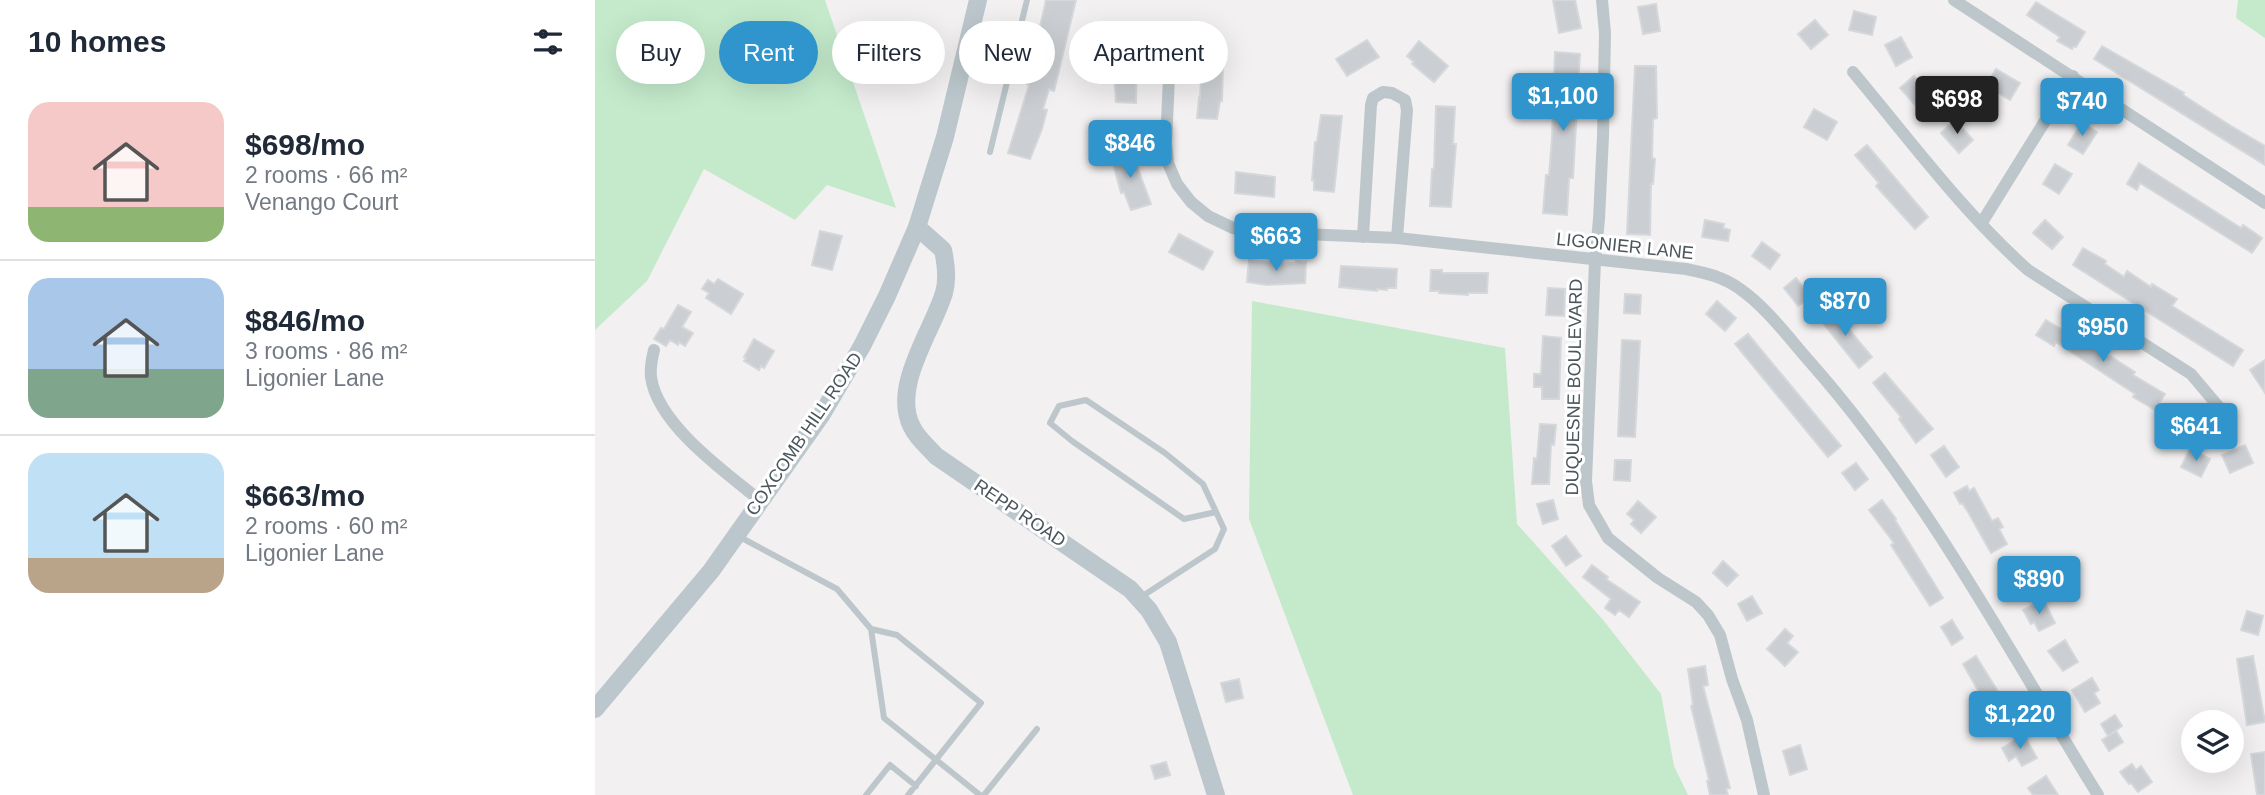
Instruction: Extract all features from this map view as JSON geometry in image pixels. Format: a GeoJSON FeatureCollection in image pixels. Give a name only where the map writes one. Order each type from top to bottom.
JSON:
{"type":"FeatureCollection","features":[{"type":"Feature","properties":{"kind":"main road","name":"COXCOMB HILL ROAD"},"geometry":{"type":"LineString","coordinates":[[595,709],[711,571],[822,414],[862,346],[917,227],[945,137],[978,0]]}},
{"type":"Feature","properties":{"kind":"main road","name":"REPP ROAD"},"geometry":{"type":"LineString","coordinates":[[917,227],[943,250],[946,275],[944,292],[909,379],[906,412],[912,429],[936,456],[1090,560],[1130,589],[1149,610],[1168,642],[1216,795]]}},
{"type":"Feature","properties":{"kind":"street","name":"DUQUESNE BOULEVARD"},"geometry":{"type":"LineString","coordinates":[[1602,0],[1605,33],[1603,123],[1586,481],[1589,505],[1608,538],[1658,578],[1696,602],[1709,615],[1720,635],[1747,720],[1764,795]]}},
{"type":"Feature","properties":{"kind":"street"},"geometry":{"type":"LineString","coordinates":[[1954,0],[2265,203]]}},
{"type":"Feature","properties":{"kind":"street"},"geometry":{"type":"LineString","coordinates":[[1853,72],[1931,170],[2005,249],[2028,270],[2191,374],[2218,407]]}},
{"type":"Feature","properties":{"kind":"street"},"geometry":{"type":"LineString","coordinates":[[1981,223],[2073,76]]}},
{"type":"Feature","properties":{"kind":"street","name":"LIGONIER LANE"},"geometry":{"type":"LineString","coordinates":[[1169,84],[1166,144],[1168,163],[1177,184],[1191,202],[1208,216],[1233,228],[1259,232],[1397,239],[1686,270],[1713,275],[1755,300],[1835,390],[1899,477],[1959,565],[2098,795]]}},
{"type":"Feature","properties":{"kind":"street"},"geometry":{"type":"LineString","coordinates":[[1363,237],[1371,105],[1373,99],[1383,92],[1405,100],[1407,110],[1397,239]]}},
{"type":"Feature","properties":{"kind":"street"},"geometry":{"type":"LineString","coordinates":[[653,350],[652,379],[659,400],[706,458],[761,500]]}},
{"type":"Feature","properties":{"kind":"lane"},"geometry":{"type":"LineString","coordinates":[[990,152],[1027,0]]}},
{"type":"Feature","properties":{"kind":"lane"},"geometry":{"type":"LineString","coordinates":[[1139,598],[1215,549],[1224,529],[1203,484],[1165,453],[1086,400],[1059,405],[1050,423],[1184,519],[1216,512]]}},
{"type":"Feature","properties":{"kind":"lane"},"geometry":{"type":"LineString","coordinates":[[736,535],[837,589],[871,629],[884,718],[982,795],[1037,729]]}},
{"type":"Feature","properties":{"kind":"lane"},"geometry":{"type":"LineString","coordinates":[[871,629],[897,635],[981,703],[908,795]]}},
{"type":"Feature","properties":{"kind":"lane"},"geometry":{"type":"LineString","coordinates":[[866,795],[890,765],[916,786]]}},
{"type":"Feature","properties":{"kind":"green space"},"geometry":{"type":"Polygon","coordinates":[[[595,0],[825,0],[832,21],[832,84],[854,84],[896,208],[827,185],[795,220],[704,169],[647,281],[595,330],[595,0]]]}},
{"type":"Feature","properties":{"kind":"green space"},"geometry":{"type":"Polygon","coordinates":[[[2238,0],[2265,0],[2265,38],[2236,18],[2238,0]]]}},
{"type":"Feature","properties":{"kind":"green space"},"geometry":{"type":"Polygon","coordinates":[[[1252,301],[1505,348],[1517,524],[1604,621],[1661,694],[1674,766],[1688,795],[1353,795],[1249,519],[1252,301]]]}},
{"type":"Feature","properties":{"kind":"building"},"geometry":{"type":"Polygon","coordinates":[[[1046,0],[1076,0],[1054,91],[1049,89],[1043,109],[1047,110],[1042,129],[1030,159],[1008,153],[1029,85],[1027,84],[1055,84],[1055,21],[1041,21],[1046,0]]]}},
{"type":"Feature","properties":{"kind":"building"},"geometry":{"type":"Polygon","coordinates":[[[1553,0],[1575,0],[1581,28],[1559,33],[1553,0]]]}},
{"type":"Feature","properties":{"kind":"building"},"geometry":{"type":"Polygon","coordinates":[[[2036,2],[2085,32],[2076,47],[2072,49],[2057,41],[2060,37],[2027,15],[2036,2]]]}},
{"type":"Feature","properties":{"kind":"building"},"geometry":{"type":"Polygon","coordinates":[[[1656,4],[1660,31],[1643,34],[1638,7],[1656,4]]]}},
{"type":"Feature","properties":{"kind":"building"},"geometry":{"type":"Polygon","coordinates":[[[1854,11],[1876,17],[1872,35],[1849,30],[1854,11]]]}},
{"type":"Feature","properties":{"kind":"building"},"geometry":{"type":"Polygon","coordinates":[[[1815,20],[1828,35],[1811,49],[1798,34],[1815,20]]]}},
{"type":"Feature","properties":{"kind":"building"},"geometry":{"type":"Polygon","coordinates":[[[1901,37],[1912,57],[1896,66],[1885,45],[1901,37]]]}},
{"type":"Feature","properties":{"kind":"building"},"geometry":{"type":"Polygon","coordinates":[[[1367,40],[1379,57],[1347,76],[1336,59],[1367,40]]]}},
{"type":"Feature","properties":{"kind":"building"},"geometry":{"type":"Polygon","coordinates":[[[1419,41],[1448,66],[1434,82],[1412,64],[1414,62],[1407,56],[1419,41]]]}},
{"type":"Feature","properties":{"kind":"building"},"geometry":{"type":"Polygon","coordinates":[[[2102,46],[2184,93],[2183,95],[2265,146],[2265,165],[2094,59],[2102,46]]]}},
{"type":"Feature","properties":{"kind":"building"},"geometry":{"type":"Polygon","coordinates":[[[1555,52],[1580,54],[1573,178],[1569,178],[1567,215],[1543,213],[1552,138],[1555,52]]]}},
{"type":"Feature","properties":{"kind":"building"},"geometry":{"type":"Polygon","coordinates":[[[1635,66],[1656,66],[1657,118],[1653,119],[1652,158],[1655,159],[1651,184],[1650,235],[1627,234],[1635,66]]]}},
{"type":"Feature","properties":{"kind":"building"},"geometry":{"type":"Polygon","coordinates":[[[1996,69],[2020,83],[2010,100],[1986,86],[1996,69]]]}},
{"type":"Feature","properties":{"kind":"building"},"geometry":{"type":"Polygon","coordinates":[[[1914,76],[1930,95],[1917,107],[1900,88],[1914,76]]]}},
{"type":"Feature","properties":{"kind":"building"},"geometry":{"type":"Polygon","coordinates":[[[1115,84],[1136,84],[1136,103],[1116,102],[1115,84]]]}},
{"type":"Feature","properties":{"kind":"building"},"geometry":{"type":"Polygon","coordinates":[[[1201,84],[1222,84],[1222,101],[1217,119],[1197,118],[1201,84]]]}},
{"type":"Feature","properties":{"kind":"building"},"geometry":{"type":"Polygon","coordinates":[[[1436,106],[1455,107],[1453,144],[1456,144],[1451,207],[1430,206],[1436,106]]]}},
{"type":"Feature","properties":{"kind":"building"},"geometry":{"type":"Polygon","coordinates":[[[1814,109],[1837,122],[1827,140],[1804,127],[1814,109]]]}},
{"type":"Feature","properties":{"kind":"building"},"geometry":{"type":"Polygon","coordinates":[[[1321,115],[1342,116],[1334,192],[1314,190],[1312,180],[1315,142],[1321,115]]]}},
{"type":"Feature","properties":{"kind":"building"},"geometry":{"type":"Polygon","coordinates":[[[1955,120],[1973,140],[1959,153],[1941,133],[1955,120]]]}},
{"type":"Feature","properties":{"kind":"building"},"geometry":{"type":"Polygon","coordinates":[[[2082,122],[2097,132],[2083,154],[2068,145],[2082,122]]]}},
{"type":"Feature","properties":{"kind":"building"},"geometry":{"type":"Polygon","coordinates":[[[1867,145],[1928,217],[1915,229],[1876,186],[1879,183],[1855,155],[1867,145]]]}},
{"type":"Feature","properties":{"kind":"building"},"geometry":{"type":"Polygon","coordinates":[[[1131,150],[1151,204],[1131,210],[1124,192],[1121,193],[1111,156],[1131,150]]]}},
{"type":"Feature","properties":{"kind":"building"},"geometry":{"type":"Polygon","coordinates":[[[2139,163],[2241,228],[2243,225],[2262,238],[2252,253],[2140,183],[2137,190],[2127,184],[2139,163]]]}},
{"type":"Feature","properties":{"kind":"building"},"geometry":{"type":"Polygon","coordinates":[[[2055,164],[2072,174],[2059,194],[2043,184],[2055,164]]]}},
{"type":"Feature","properties":{"kind":"building"},"geometry":{"type":"Polygon","coordinates":[[[1236,172],[1275,177],[1274,197],[1235,193],[1236,172]]]}},
{"type":"Feature","properties":{"kind":"building"},"geometry":{"type":"Polygon","coordinates":[[[1705,220],[1724,224],[1723,228],[1730,230],[1728,241],[1702,237],[1705,220]]]}},
{"type":"Feature","properties":{"kind":"building"},"geometry":{"type":"Polygon","coordinates":[[[2045,220],[2063,237],[2052,249],[2033,233],[2045,220]]]}},
{"type":"Feature","properties":{"kind":"building"},"geometry":{"type":"Polygon","coordinates":[[[820,231],[842,236],[832,270],[812,265],[820,231]]]}},
{"type":"Feature","properties":{"kind":"building"},"geometry":{"type":"Polygon","coordinates":[[[1179,234],[1213,252],[1203,270],[1169,252],[1179,234]]]}},
{"type":"Feature","properties":{"kind":"building"},"geometry":{"type":"Polygon","coordinates":[[[1762,242],[1780,255],[1770,269],[1752,256],[1762,242]]]}},
{"type":"Feature","properties":{"kind":"building"},"geometry":{"type":"Polygon","coordinates":[[[2083,248],[2106,261],[2105,264],[2124,277],[2127,271],[2151,287],[2152,284],[2177,299],[2172,306],[2243,350],[2233,366],[2073,265],[2083,248]]]}},
{"type":"Feature","properties":{"kind":"building"},"geometry":{"type":"Polygon","coordinates":[[[1249,260],[1287,264],[1306,262],[1305,283],[1267,285],[1247,282],[1249,260]]]}},
{"type":"Feature","properties":{"kind":"building"},"geometry":{"type":"Polygon","coordinates":[[[1341,266],[1397,269],[1396,288],[1377,291],[1339,287],[1341,266]]]}},
{"type":"Feature","properties":{"kind":"building"},"geometry":{"type":"Polygon","coordinates":[[[1431,270],[1442,270],[1442,273],[1488,273],[1487,293],[1468,295],[1430,291],[1431,270]]]}},
{"type":"Feature","properties":{"kind":"building"},"geometry":{"type":"Polygon","coordinates":[[[1796,278],[1811,297],[1798,306],[1784,288],[1796,278]]]}},
{"type":"Feature","properties":{"kind":"building"},"geometry":{"type":"Polygon","coordinates":[[[718,279],[743,294],[731,314],[706,298],[709,293],[702,289],[708,280],[714,284],[718,279]]]}},
{"type":"Feature","properties":{"kind":"building"},"geometry":{"type":"Polygon","coordinates":[[[1548,288],[1565,289],[1564,316],[1546,315],[1548,288]]]}},
{"type":"Feature","properties":{"kind":"building"},"geometry":{"type":"Polygon","coordinates":[[[1625,294],[1641,295],[1640,314],[1624,313],[1625,294]]]}},
{"type":"Feature","properties":{"kind":"building"},"geometry":{"type":"Polygon","coordinates":[[[1717,301],[1736,318],[1725,331],[1706,314],[1717,301]]]}},
{"type":"Feature","properties":{"kind":"building"},"geometry":{"type":"Polygon","coordinates":[[[678,305],[691,312],[682,327],[693,333],[685,346],[670,340],[666,346],[654,339],[661,328],[664,329],[678,305]]]}},
{"type":"Feature","properties":{"kind":"building"},"geometry":{"type":"Polygon","coordinates":[[[1830,307],[1872,357],[1859,368],[1818,317],[1830,307]]]}},
{"type":"Feature","properties":{"kind":"building"},"geometry":{"type":"Polygon","coordinates":[[[2046,320],[2110,356],[2135,372],[2133,375],[2165,394],[2155,410],[2056,342],[2054,346],[2036,335],[2046,320]]]}},
{"type":"Feature","properties":{"kind":"building"},"geometry":{"type":"Polygon","coordinates":[[[1748,334],[1841,446],[1828,457],[1735,344],[1748,334]]]}},
{"type":"Feature","properties":{"kind":"building"},"geometry":{"type":"Polygon","coordinates":[[[1543,336],[1561,338],[1559,399],[1542,399],[1542,387],[1534,387],[1534,374],[1541,374],[1543,336]]]}},
{"type":"Feature","properties":{"kind":"building"},"geometry":{"type":"Polygon","coordinates":[[[754,339],[774,351],[764,368],[761,366],[759,370],[744,361],[754,339]]]}},
{"type":"Feature","properties":{"kind":"building"},"geometry":{"type":"Polygon","coordinates":[[[1622,340],[1640,341],[1635,437],[1618,436],[1622,340]]]}},
{"type":"Feature","properties":{"kind":"building"},"geometry":{"type":"Polygon","coordinates":[[[2265,360],[2265,393],[2250,370],[2265,360]]]}},
{"type":"Feature","properties":{"kind":"building"},"geometry":{"type":"Polygon","coordinates":[[[1885,373],[1933,429],[1916,443],[1899,419],[1901,417],[1873,383],[1885,373]]]}},
{"type":"Feature","properties":{"kind":"building"},"geometry":{"type":"Polygon","coordinates":[[[1540,424],[1556,425],[1554,445],[1551,444],[1549,484],[1532,484],[1540,424]]]}},
{"type":"Feature","properties":{"kind":"building"},"geometry":{"type":"Polygon","coordinates":[[[2245,445],[2253,463],[2230,473],[2222,455],[2245,445]]]}},
{"type":"Feature","properties":{"kind":"building"},"geometry":{"type":"Polygon","coordinates":[[[1944,446],[1959,467],[1946,477],[1931,455],[1944,446]]]}},
{"type":"Feature","properties":{"kind":"building"},"geometry":{"type":"Polygon","coordinates":[[[2190,449],[2210,459],[2201,477],[2181,467],[2190,449]]]}},
{"type":"Feature","properties":{"kind":"building"},"geometry":{"type":"Polygon","coordinates":[[[1615,460],[1631,460],[1630,481],[1614,480],[1615,460]]]}},
{"type":"Feature","properties":{"kind":"building"},"geometry":{"type":"Polygon","coordinates":[[[1856,463],[1868,479],[1855,490],[1842,473],[1856,463]]]}},
{"type":"Feature","properties":{"kind":"building"},"geometry":{"type":"Polygon","coordinates":[[[1967,486],[1969,491],[1974,488],[1992,521],[1998,518],[2003,527],[1999,529],[2007,544],[1991,553],[1954,493],[1967,486]]]}},
{"type":"Feature","properties":{"kind":"building"},"geometry":{"type":"Polygon","coordinates":[[[1553,500],[1558,519],[1543,524],[1537,504],[1553,500]]]}},
{"type":"Feature","properties":{"kind":"building"},"geometry":{"type":"Polygon","coordinates":[[[1882,500],[1943,598],[1930,606],[1891,545],[1894,543],[1869,510],[1882,500]]]}},
{"type":"Feature","properties":{"kind":"building"},"geometry":{"type":"Polygon","coordinates":[[[1638,501],[1656,517],[1641,533],[1631,524],[1634,520],[1627,514],[1638,501]]]}},
{"type":"Feature","properties":{"kind":"building"},"geometry":{"type":"Polygon","coordinates":[[[1566,536],[1581,556],[1566,566],[1552,546],[1566,536]]]}},
{"type":"Feature","properties":{"kind":"building"},"geometry":{"type":"Polygon","coordinates":[[[2021,560],[2027,569],[2023,572],[2029,583],[2015,592],[2002,571],[2021,560]]]}},
{"type":"Feature","properties":{"kind":"building"},"geometry":{"type":"Polygon","coordinates":[[[1723,561],[1738,575],[1727,586],[1713,573],[1723,561]]]}},
{"type":"Feature","properties":{"kind":"building"},"geometry":{"type":"Polygon","coordinates":[[[1592,565],[1608,577],[1606,579],[1640,602],[1629,617],[1619,610],[1615,615],[1605,608],[1611,599],[1583,577],[1592,565]]]}},
{"type":"Feature","properties":{"kind":"building"},"geometry":{"type":"Polygon","coordinates":[[[1752,596],[1762,613],[1747,621],[1738,604],[1752,596]]]}},
{"type":"Feature","properties":{"kind":"building"},"geometry":{"type":"Polygon","coordinates":[[[2037,603],[2040,609],[2046,605],[2055,623],[2039,631],[2034,622],[2031,624],[2023,610],[2037,603]]]}},
{"type":"Feature","properties":{"kind":"building"},"geometry":{"type":"Polygon","coordinates":[[[2247,611],[2263,616],[2258,635],[2241,630],[2247,611]]]}},
{"type":"Feature","properties":{"kind":"building"},"geometry":{"type":"Polygon","coordinates":[[[1952,620],[1963,638],[1952,645],[1941,627],[1952,620]]]}},
{"type":"Feature","properties":{"kind":"building"},"geometry":{"type":"Polygon","coordinates":[[[1785,629],[1793,636],[1787,643],[1798,652],[1785,666],[1767,649],[1785,629]]]}},
{"type":"Feature","properties":{"kind":"building"},"geometry":{"type":"Polygon","coordinates":[[[2065,640],[2078,662],[2063,671],[2048,651],[2065,640]]]}},
{"type":"Feature","properties":{"kind":"building"},"geometry":{"type":"Polygon","coordinates":[[[1976,656],[2013,716],[1998,725],[1963,664],[1976,656]]]}},
{"type":"Feature","properties":{"kind":"building"},"geometry":{"type":"Polygon","coordinates":[[[2253,656],[2265,722],[2247,725],[2237,659],[2253,656]]]}},
{"type":"Feature","properties":{"kind":"building"},"geometry":{"type":"Polygon","coordinates":[[[1705,666],[1708,685],[1703,686],[1730,788],[1726,789],[1728,795],[1710,795],[1709,780],[1691,706],[1688,669],[1705,666]]]}},
{"type":"Feature","properties":{"kind":"building"},"geometry":{"type":"Polygon","coordinates":[[[2092,678],[2099,690],[2094,693],[2100,703],[2085,712],[2072,690],[2092,678]]]}},
{"type":"Feature","properties":{"kind":"building"},"geometry":{"type":"Polygon","coordinates":[[[1239,679],[1243,698],[1226,702],[1221,683],[1239,679]]]}},
{"type":"Feature","properties":{"kind":"building"},"geometry":{"type":"Polygon","coordinates":[[[2115,715],[2122,726],[2108,736],[2101,724],[2115,715]]]}},
{"type":"Feature","properties":{"kind":"building"},"geometry":{"type":"Polygon","coordinates":[[[2116,731],[2123,742],[2109,751],[2102,740],[2116,731]]]}},
{"type":"Feature","properties":{"kind":"building"},"geometry":{"type":"Polygon","coordinates":[[[2024,735],[2037,758],[2022,766],[2016,756],[2009,761],[2002,748],[2024,735]]]}},
{"type":"Feature","properties":{"kind":"building"},"geometry":{"type":"Polygon","coordinates":[[[1800,745],[1807,769],[1790,775],[1783,751],[1800,745]]]}},
{"type":"Feature","properties":{"kind":"building"},"geometry":{"type":"Polygon","coordinates":[[[2265,752],[2265,795],[2257,795],[2251,754],[2265,752]]]}},
{"type":"Feature","properties":{"kind":"building"},"geometry":{"type":"Polygon","coordinates":[[[1166,762],[1170,775],[1155,779],[1151,766],[1166,762]]]}},
{"type":"Feature","properties":{"kind":"building"},"geometry":{"type":"Polygon","coordinates":[[[2132,764],[2136,770],[2141,766],[2152,782],[2138,792],[2120,772],[2132,764]]]}},
{"type":"Feature","properties":{"kind":"building"},"geometry":{"type":"Polygon","coordinates":[[[2046,776],[2058,795],[2033,795],[2028,788],[2046,776]]]}}]}
